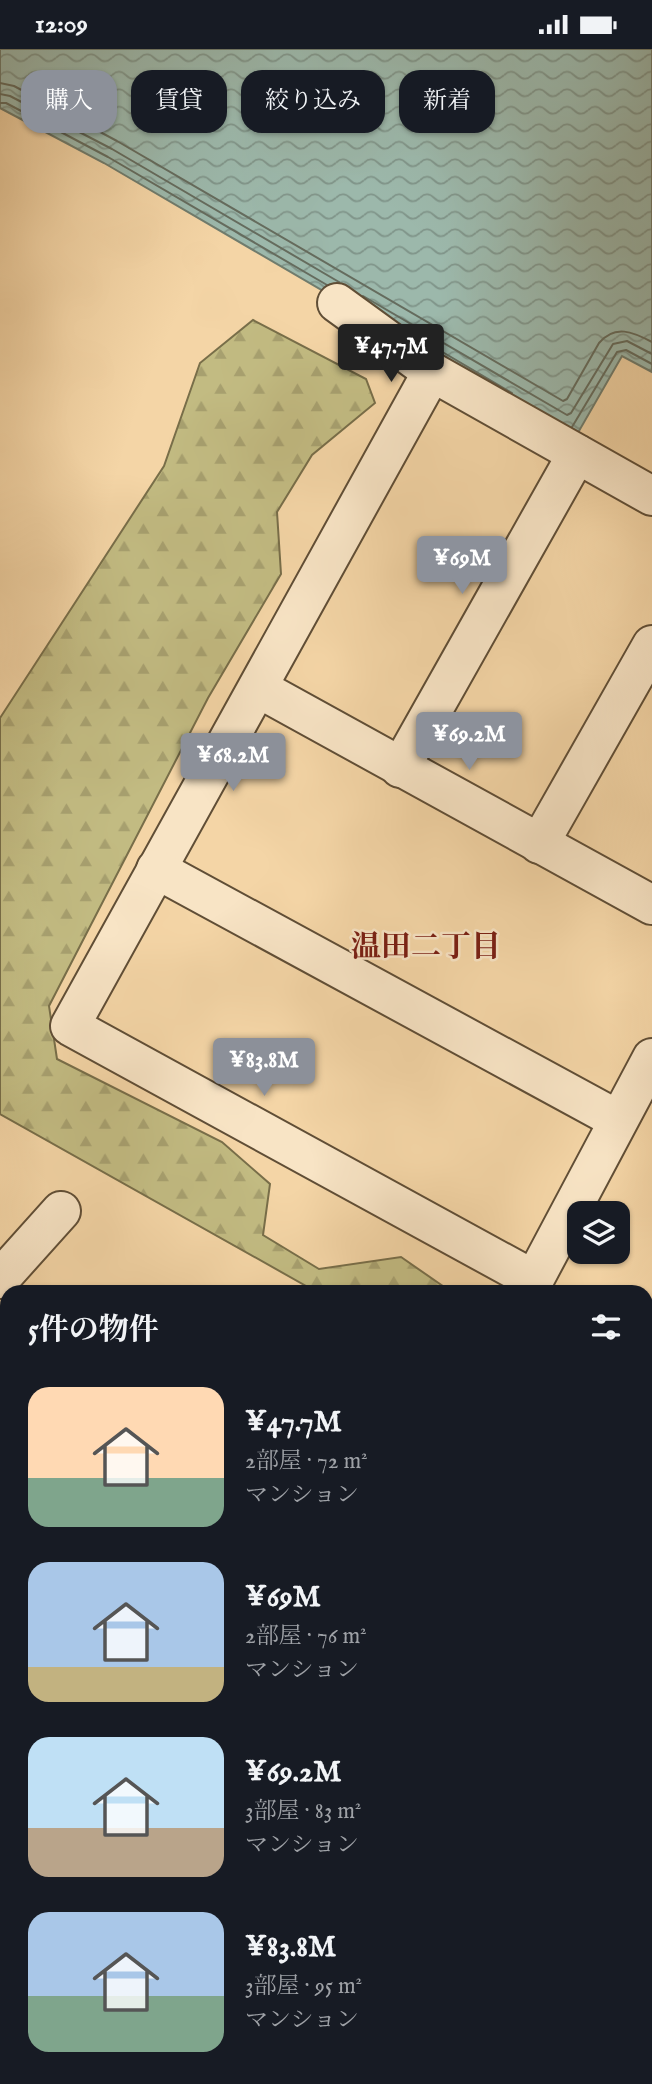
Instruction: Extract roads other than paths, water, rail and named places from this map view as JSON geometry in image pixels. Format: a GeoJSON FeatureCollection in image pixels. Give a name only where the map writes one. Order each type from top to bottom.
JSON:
{"type":"FeatureCollection","features":[{"type":"Feature","properties":{"kind":"street"},"geometry":{"type":"LineString","coordinates":[[337,303],[432,372],[652,496]]}},
{"type":"Feature","properties":{"kind":"street"},"geometry":{"type":"LineString","coordinates":[[432,372],[70,1026],[534,1280],[652,1058]]}},
{"type":"Feature","properties":{"kind":"street"},"geometry":{"type":"LineString","coordinates":[[400,768],[577,454]]}},
{"type":"Feature","properties":{"kind":"street"},"geometry":{"type":"LineString","coordinates":[[539,844],[652,645]]}},
{"type":"Feature","properties":{"kind":"street"},"geometry":{"type":"LineString","coordinates":[[258,688],[652,905]]}},
{"type":"Feature","properties":{"kind":"street"},"geometry":{"type":"LineString","coordinates":[[609,722],[629,733],[652,697]]}},
{"type":"Feature","properties":{"kind":"street"},"geometry":{"type":"LineString","coordinates":[[156,869],[618,1121]]}},
{"type":"Feature","properties":{"kind":"street"},"geometry":{"type":"LineString","coordinates":[[0,1279],[61,1211]]}},
{"type":"Feature","properties":{"kind":"water"},"geometry":{"type":"Polygon","coordinates":[[[0,49],[652,49],[652,372],[622,356],[575,438],[104,163],[47,133],[117,133],[117,70],[21,70],[21,119],[0,108],[0,49]]]}},
{"type":"Feature","properties":{"kind":"district","name":"温田二丁目"},"geometry":{"type":"Point","coordinates":[426,948]}}]}
